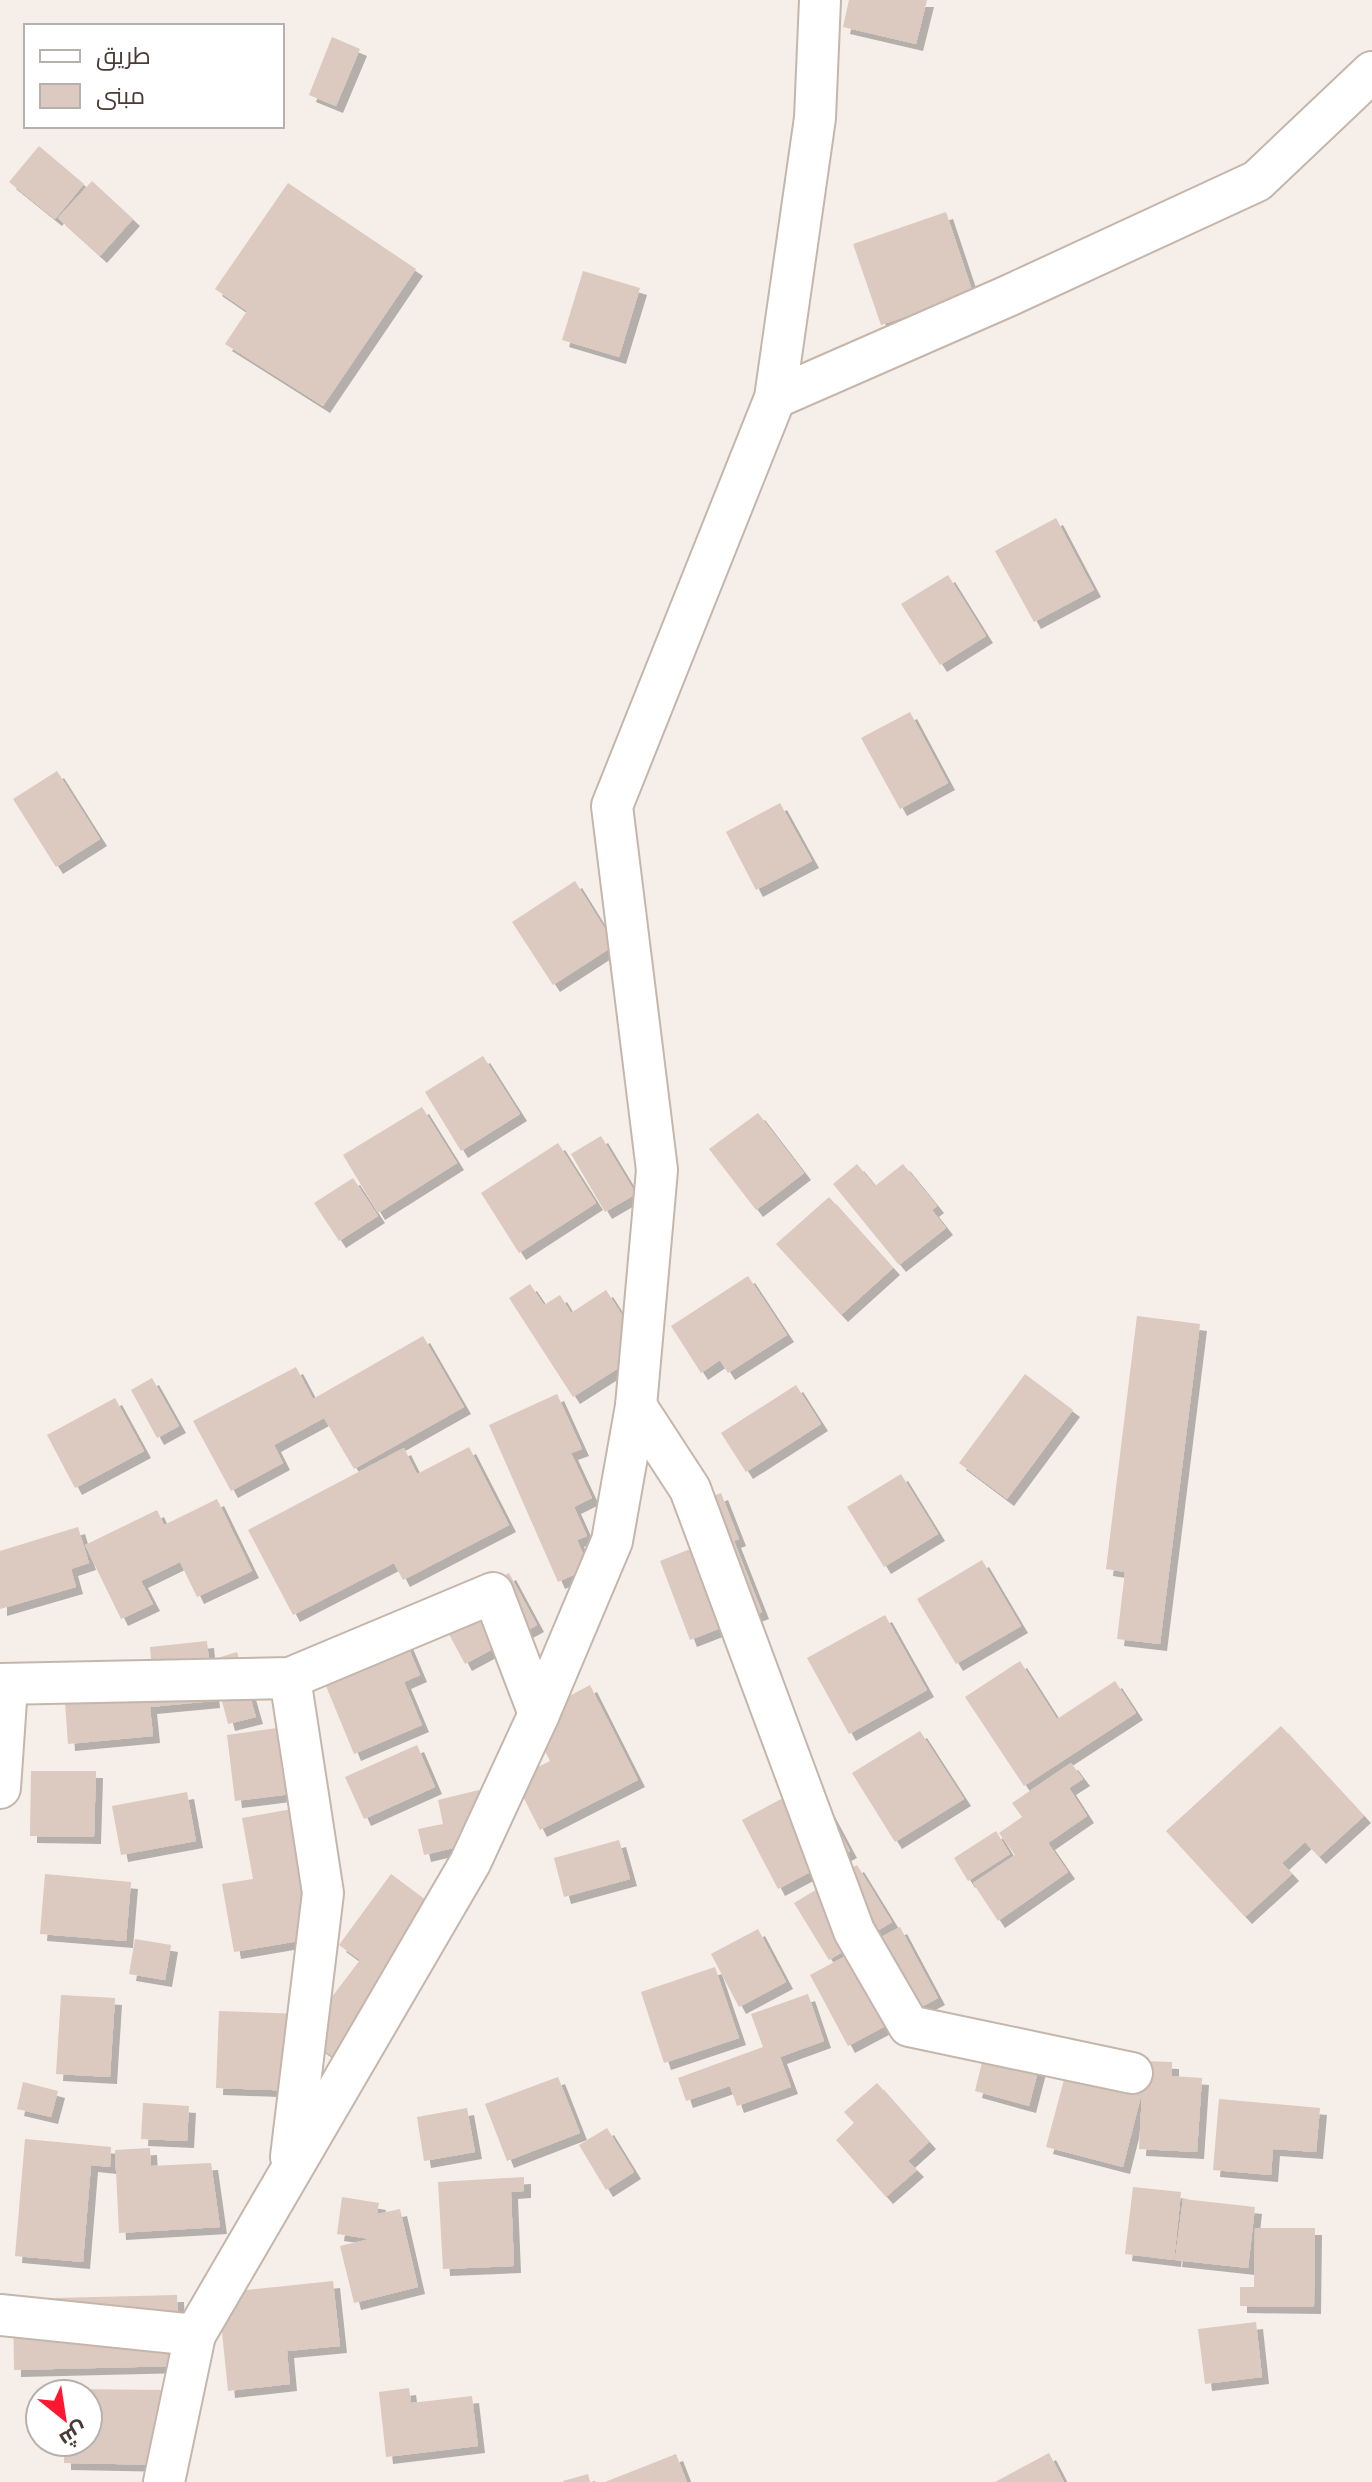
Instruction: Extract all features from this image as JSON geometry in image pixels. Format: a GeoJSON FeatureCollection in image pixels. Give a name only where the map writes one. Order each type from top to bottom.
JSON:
{"type":"FeatureCollection","features":[{"type":"Feature","properties":{"kind":"street"},"geometry":{"type":"LineString","coordinates":[[164,2482],[195,2335],[470,1863],[539,1714],[612,1541],[636,1406],[657,1170],[612,806],[775,398],[815,118],[820,0]]}},
{"type":"Feature","properties":{"kind":"street"},"geometry":{"type":"LineString","coordinates":[[775,398],[1008,296],[1257,181],[1372,72]]}},
{"type":"Feature","properties":{"kind":"street"},"geometry":{"type":"LineString","coordinates":[[636,1406],[690,1489],[854,1931],[909,2026],[1132,2073]]}},
{"type":"Feature","properties":{"kind":"street"},"geometry":{"type":"LineString","coordinates":[[0,1788],[3,1685],[290,1678],[493,1593],[539,1714]]}},
{"type":"Feature","properties":{"kind":"street"},"geometry":{"type":"LineString","coordinates":[[289,2174],[323,1893],[290,1678]]}},
{"type":"Feature","properties":{"kind":"street"},"geometry":{"type":"LineString","coordinates":[[0,2315],[195,2335]]}},
{"type":"Feature","properties":{"kind":"building"},"geometry":{"type":"Polygon","coordinates":[[[849,0],[927,0],[916,44],[843,27],[849,0]]]}},
{"type":"Feature","properties":{"kind":"building"},"geometry":{"type":"Polygon","coordinates":[[[332,37],[360,49],[336,106],[309,95],[332,37]]]}},
{"type":"Feature","properties":{"kind":"building"},"geometry":{"type":"Polygon","coordinates":[[[39,146],[84,184],[55,219],[9,182],[39,146]]]}},
{"type":"Feature","properties":{"kind":"building"},"geometry":{"type":"Polygon","coordinates":[[[92,181],[133,219],[100,256],[58,218],[92,181]]]}},
{"type":"Feature","properties":{"kind":"building"},"geometry":{"type":"Polygon","coordinates":[[[288,183],[416,269],[323,406],[225,344],[247,311],[215,289],[288,183]]]}},
{"type":"Feature","properties":{"kind":"building"},"geometry":{"type":"Polygon","coordinates":[[[946,212],[973,293],[881,325],[853,244],[946,212]]]}},
{"type":"Feature","properties":{"kind":"building"},"geometry":{"type":"Polygon","coordinates":[[[583,271],[640,288],[619,357],[562,340],[583,271]]]}},
{"type":"Feature","properties":{"kind":"building"},"geometry":{"type":"Polygon","coordinates":[[[1056,518],[1094,590],[1034,622],[995,551],[1056,518]]]}},
{"type":"Feature","properties":{"kind":"building"},"geometry":{"type":"Polygon","coordinates":[[[948,575],[986,636],[940,665],[901,604],[948,575]]]}},
{"type":"Feature","properties":{"kind":"building"},"geometry":{"type":"Polygon","coordinates":[[[910,712],[948,783],[900,809],[861,738],[910,712]]]}},
{"type":"Feature","properties":{"kind":"building"},"geometry":{"type":"Polygon","coordinates":[[[57,771],[100,839],[56,867],[13,799],[57,771]]]}},
{"type":"Feature","properties":{"kind":"building"},"geometry":{"type":"Polygon","coordinates":[[[780,803],[812,861],[756,890],[726,832],[780,803]]]}},
{"type":"Feature","properties":{"kind":"building"},"geometry":{"type":"Polygon","coordinates":[[[575,881],[615,945],[553,985],[512,922],[575,881]]]}},
{"type":"Feature","properties":{"kind":"building"},"geometry":{"type":"Polygon","coordinates":[[[483,1056],[520,1114],[461,1151],[425,1092],[483,1056]]]}},
{"type":"Feature","properties":{"kind":"building"},"geometry":{"type":"Polygon","coordinates":[[[422,1107],[457,1163],[378,1213],[343,1155],[422,1107]]]}},
{"type":"Feature","properties":{"kind":"building"},"geometry":{"type":"Polygon","coordinates":[[[758,1113],[804,1173],[756,1210],[709,1149],[758,1113]]]}},
{"type":"Feature","properties":{"kind":"building"},"geometry":{"type":"Polygon","coordinates":[[[601,1136],[636,1194],[605,1212],[571,1154],[601,1136]]]}},
{"type":"Feature","properties":{"kind":"building"},"geometry":{"type":"Polygon","coordinates":[[[558,1143],[596,1203],[519,1253],[481,1193],[558,1143]]]}},
{"type":"Feature","properties":{"kind":"building"},"geometry":{"type":"Polygon","coordinates":[[[857,1164],[875,1186],[903,1164],[937,1206],[932,1210],[946,1228],[899,1265],[833,1184],[857,1164]]]}},
{"type":"Feature","properties":{"kind":"building"},"geometry":{"type":"Polygon","coordinates":[[[353,1178],[378,1216],[339,1241],[314,1203],[353,1178]]]}},
{"type":"Feature","properties":{"kind":"building"},"geometry":{"type":"Polygon","coordinates":[[[829,1197],[893,1268],[841,1315],[776,1244],[829,1197]]]}},
{"type":"Feature","properties":{"kind":"building"},"geometry":{"type":"Polygon","coordinates":[[[748,1276],[787,1335],[728,1373],[720,1360],[701,1373],[671,1326],[748,1276]]]}},
{"type":"Feature","properties":{"kind":"building"},"geometry":{"type":"Polygon","coordinates":[[[530,1284],[544,1305],[560,1295],[571,1313],[606,1290],[645,1351],[573,1397],[509,1298],[530,1284]]]}},
{"type":"Feature","properties":{"kind":"building"},"geometry":{"type":"Polygon","coordinates":[[[1137,1316],[1200,1324],[1160,1644],[1117,1639],[1125,1572],[1106,1569],[1137,1316]]]}},
{"type":"Feature","properties":{"kind":"building"},"geometry":{"type":"Polygon","coordinates":[[[423,1336],[464,1407],[354,1469],[324,1418],[274,1445],[283,1463],[231,1491],[193,1421],[296,1367],[313,1399],[423,1336]]]}},
{"type":"Feature","properties":{"kind":"building"},"geometry":{"type":"Polygon","coordinates":[[[1025,1374],[1073,1410],[1007,1499],[959,1463],[1025,1374]]]}},
{"type":"Feature","properties":{"kind":"building"},"geometry":{"type":"Polygon","coordinates":[[[152,1378],[179,1426],[157,1438],[131,1390],[152,1378]]]}},
{"type":"Feature","properties":{"kind":"building"},"geometry":{"type":"Polygon","coordinates":[[[796,1385],[821,1424],[746,1472],[721,1433],[796,1385]]]}},
{"type":"Feature","properties":{"kind":"building"},"geometry":{"type":"Polygon","coordinates":[[[557,1394],[582,1449],[571,1453],[592,1498],[574,1507],[587,1536],[577,1540],[589,1568],[558,1582],[489,1425],[557,1394]]]}},
{"type":"Feature","properties":{"kind":"building"},"geometry":{"type":"Polygon","coordinates":[[[115,1398],[144,1451],[75,1488],[47,1435],[115,1398]]]}},
{"type":"Feature","properties":{"kind":"building"},"geometry":{"type":"Polygon","coordinates":[[[469,1447],[509,1525],[403,1580],[394,1563],[293,1615],[248,1530],[404,1448],[417,1474],[469,1447]]]}},
{"type":"Feature","properties":{"kind":"building"},"geometry":{"type":"Polygon","coordinates":[[[901,1474],[938,1534],[884,1567],[847,1507],[901,1474]]]}},
{"type":"Feature","properties":{"kind":"building"},"geometry":{"type":"Polygon","coordinates":[[[721,1493],[739,1539],[734,1541],[762,1612],[690,1640],[660,1561],[690,1549],[676,1511],[721,1493]]]}},
{"type":"Feature","properties":{"kind":"building"},"geometry":{"type":"Polygon","coordinates":[[[217,1499],[252,1571],[197,1597],[180,1562],[141,1581],[153,1604],[121,1619],[85,1545],[157,1510],[164,1525],[217,1499]]]}},
{"type":"Feature","properties":{"kind":"building"},"geometry":{"type":"Polygon","coordinates":[[[78,1527],[89,1563],[71,1569],[76,1587],[0,1609],[0,1551],[78,1527]]]}},
{"type":"Feature","properties":{"kind":"building"},"geometry":{"type":"Polygon","coordinates":[[[982,1560],[1021,1626],[956,1664],[917,1599],[982,1560]]]}},
{"type":"Feature","properties":{"kind":"building"},"geometry":{"type":"Polygon","coordinates":[[[509,1573],[537,1625],[465,1664],[437,1612],[509,1573]]]}},
{"type":"Feature","properties":{"kind":"building"},"geometry":{"type":"Polygon","coordinates":[[[885,1615],[927,1690],[849,1734],[807,1658],[885,1615]]]}},
{"type":"Feature","properties":{"kind":"building"},"geometry":{"type":"Polygon","coordinates":[[[396,1618],[420,1675],[404,1682],[422,1725],[354,1754],[312,1652],[396,1618]]]}},
{"type":"Feature","properties":{"kind":"building"},"geometry":{"type":"Polygon","coordinates":[[[207,1641],[213,1701],[150,1707],[153,1736],[68,1744],[65,1702],[154,1693],[150,1647],[207,1641]]]}},
{"type":"Feature","properties":{"kind":"building"},"geometry":{"type":"Polygon","coordinates":[[[237,1652],[256,1717],[228,1724],[211,1660],[237,1652]]]}},
{"type":"Feature","properties":{"kind":"building"},"geometry":{"type":"Polygon","coordinates":[[[1020,1661],[1057,1719],[1115,1681],[1136,1713],[1024,1786],[965,1697],[1020,1661]]]}},
{"type":"Feature","properties":{"kind":"building"},"geometry":{"type":"Polygon","coordinates":[[[590,1685],[638,1780],[540,1830],[514,1779],[550,1761],[528,1718],[590,1685]]]}},
{"type":"Feature","properties":{"kind":"building"},"geometry":{"type":"Polygon","coordinates":[[[306,1724],[315,1791],[235,1801],[227,1735],[306,1724]]]}},
{"type":"Feature","properties":{"kind":"building"},"geometry":{"type":"Polygon","coordinates":[[[1281,1726],[1364,1816],[1319,1857],[1305,1842],[1282,1863],[1292,1874],[1245,1917],[1166,1831],[1281,1726]]]}},
{"type":"Feature","properties":{"kind":"building"},"geometry":{"type":"Polygon","coordinates":[[[920,1731],[964,1799],[895,1842],[852,1773],[920,1731]]]}},
{"type":"Feature","properties":{"kind":"building"},"geometry":{"type":"Polygon","coordinates":[[[417,1745],[435,1787],[364,1819],[345,1777],[417,1745]]]}},
{"type":"Feature","properties":{"kind":"building"},"geometry":{"type":"Polygon","coordinates":[[[1071,1763],[1083,1779],[1069,1788],[1087,1816],[1048,1843],[1068,1872],[998,1921],[973,1883],[1015,1855],[999,1833],[1022,1817],[1012,1803],[1071,1763]]]}},
{"type":"Feature","properties":{"kind":"building"},"geometry":{"type":"Polygon","coordinates":[[[31,1771],[96,1771],[94,1837],[30,1836],[31,1771]]]}},
{"type":"Feature","properties":{"kind":"building"},"geometry":{"type":"Polygon","coordinates":[[[813,1782],[850,1851],[778,1889],[742,1820],[813,1782]]]}},
{"type":"Feature","properties":{"kind":"building"},"geometry":{"type":"Polygon","coordinates":[[[479,1790],[491,1839],[424,1855],[418,1829],[443,1824],[438,1800],[479,1790]]]}},
{"type":"Feature","properties":{"kind":"building"},"geometry":{"type":"Polygon","coordinates":[[[187,1792],[196,1841],[121,1855],[112,1806],[187,1792]]]}},
{"type":"Feature","properties":{"kind":"building"},"geometry":{"type":"Polygon","coordinates":[[[314,1805],[322,1937],[234,1952],[222,1884],[253,1879],[242,1818],[314,1805]]]}},
{"type":"Feature","properties":{"kind":"building"},"geometry":{"type":"Polygon","coordinates":[[[996,1831],[1010,1854],[968,1881],[954,1858],[996,1831]]]}},
{"type":"Feature","properties":{"kind":"building"},"geometry":{"type":"Polygon","coordinates":[[[619,1840],[630,1879],[564,1897],[554,1858],[619,1840]]]}},
{"type":"Feature","properties":{"kind":"building"},"geometry":{"type":"Polygon","coordinates":[[[857,1865],[892,1922],[829,1960],[794,1903],[857,1865]]]}},
{"type":"Feature","properties":{"kind":"building"},"geometry":{"type":"Polygon","coordinates":[[[45,1874],[131,1882],[126,1941],[40,1934],[45,1874]]]}},
{"type":"Feature","properties":{"kind":"building"},"geometry":{"type":"Polygon","coordinates":[[[391,1874],[426,1900],[340,2062],[303,2035],[360,1960],[339,1945],[391,1874]]]}},
{"type":"Feature","properties":{"kind":"building"},"geometry":{"type":"Polygon","coordinates":[[[900,1927],[938,1998],[848,2046],[810,1975],[900,1927]]]}},
{"type":"Feature","properties":{"kind":"building"},"geometry":{"type":"Polygon","coordinates":[[[758,1929],[786,1982],[739,2007],[711,1954],[758,1929]]]}},
{"type":"Feature","properties":{"kind":"building"},"geometry":{"type":"Polygon","coordinates":[[[135,1939],[171,1945],[165,1980],[129,1974],[135,1939]]]}},
{"type":"Feature","properties":{"kind":"building"},"geometry":{"type":"Polygon","coordinates":[[[715,1967],[739,2038],[664,2063],[641,1992],[715,1967]]]}},
{"type":"Feature","properties":{"kind":"building"},"geometry":{"type":"Polygon","coordinates":[[[808,1994],[824,2041],[780,2057],[791,2087],[737,2106],[730,2086],[686,2101],[678,2078],[763,2047],[751,2014],[808,1994]]]}},
{"type":"Feature","properties":{"kind":"building"},"geometry":{"type":"Polygon","coordinates":[[[61,1995],[115,1998],[110,2077],[56,2074],[61,1995]]]}},
{"type":"Feature","properties":{"kind":"building"},"geometry":{"type":"Polygon","coordinates":[[[219,2011],[300,2014],[297,2091],[216,2088],[219,2011]]]}},
{"type":"Feature","properties":{"kind":"building"},"geometry":{"type":"Polygon","coordinates":[[[991,2026],[1046,2040],[1029,2106],[975,2091],[991,2026]]]}},
{"type":"Feature","properties":{"kind":"building"},"geometry":{"type":"Polygon","coordinates":[[[1073,2046],[1144,2061],[1172,2062],[1172,2076],[1202,2078],[1197,2152],[1139,2149],[1142,2092],[1123,2167],[1046,2147],[1073,2046]]]}},
{"type":"Feature","properties":{"kind":"building"},"geometry":{"type":"Polygon","coordinates":[[[558,2077],[580,2133],[507,2161],[485,2104],[558,2077]]]}},
{"type":"Feature","properties":{"kind":"building"},"geometry":{"type":"Polygon","coordinates":[[[23,2082],[58,2091],[51,2117],[17,2109],[23,2082]]]}},
{"type":"Feature","properties":{"kind":"building"},"geometry":{"type":"Polygon","coordinates":[[[877,2083],[929,2142],[908,2161],[917,2170],[886,2197],[836,2140],[854,2123],[844,2112],[877,2083]]]}},
{"type":"Feature","properties":{"kind":"building"},"geometry":{"type":"Polygon","coordinates":[[[1219,2099],[1320,2108],[1316,2152],[1273,2149],[1271,2175],[1213,2170],[1219,2099]]]}},
{"type":"Feature","properties":{"kind":"building"},"geometry":{"type":"Polygon","coordinates":[[[143,2103],[189,2106],[187,2141],[141,2139],[143,2103]]]}},
{"type":"Feature","properties":{"kind":"building"},"geometry":{"type":"Polygon","coordinates":[[[467,2108],[475,2152],[424,2161],[417,2117],[467,2108]]]}},
{"type":"Feature","properties":{"kind":"building"},"geometry":{"type":"Polygon","coordinates":[[[607,2128],[634,2172],[606,2190],[579,2145],[607,2128]]]}},
{"type":"Feature","properties":{"kind":"building"},"geometry":{"type":"Polygon","coordinates":[[[25,2139],[111,2147],[110,2167],[91,2165],[83,2262],[15,2256],[25,2139]]]}},
{"type":"Feature","properties":{"kind":"building"},"geometry":{"type":"Polygon","coordinates":[[[150,2148],[151,2166],[211,2163],[220,2227],[119,2233],[115,2150],[150,2148]]]}},
{"type":"Feature","properties":{"kind":"building"},"geometry":{"type":"Polygon","coordinates":[[[524,2177],[524,2191],[511,2192],[514,2266],[443,2269],[438,2182],[524,2177]]]}},
{"type":"Feature","properties":{"kind":"building"},"geometry":{"type":"Polygon","coordinates":[[[1133,2187],[1181,2192],[1174,2260],[1125,2254],[1133,2187]]]}},
{"type":"Feature","properties":{"kind":"building"},"geometry":{"type":"Polygon","coordinates":[[[342,2197],[379,2203],[377,2214],[400,2209],[418,2287],[354,2303],[340,2246],[370,2239],[337,2234],[342,2197]]]}},
{"type":"Feature","properties":{"kind":"building"},"geometry":{"type":"Polygon","coordinates":[[[1183,2199],[1255,2207],[1248,2268],[1175,2260],[1183,2199]]]}},
{"type":"Feature","properties":{"kind":"building"},"geometry":{"type":"Polygon","coordinates":[[[1255,2228],[1315,2228],[1314,2307],[1240,2306],[1240,2287],[1254,2287],[1255,2228]]]}},
{"type":"Feature","properties":{"kind":"building"},"geometry":{"type":"Polygon","coordinates":[[[333,2281],[340,2346],[287,2351],[290,2384],[228,2391],[218,2293],[333,2281]]]}},
{"type":"Feature","properties":{"kind":"building"},"geometry":{"type":"Polygon","coordinates":[[[177,2295],[179,2366],[14,2370],[13,2299],[177,2295]]]}},
{"type":"Feature","properties":{"kind":"building"},"geometry":{"type":"Polygon","coordinates":[[[1256,2322],[1262,2377],[1205,2384],[1198,2329],[1256,2322]]]}},
{"type":"Feature","properties":{"kind":"building"},"geometry":{"type":"Polygon","coordinates":[[[409,2388],[411,2403],[472,2396],[478,2446],[386,2457],[379,2392],[409,2388]]]}},
{"type":"Feature","properties":{"kind":"building"},"geometry":{"type":"Polygon","coordinates":[[[104,2389],[167,2390],[166,2465],[64,2463],[64,2458],[104,2458],[104,2389]]]}},
{"type":"Feature","properties":{"kind":"building"},"geometry":{"type":"Polygon","coordinates":[[[1049,2453],[1064,2482],[995,2482],[1049,2453]]]}},
{"type":"Feature","properties":{"kind":"building"},"geometry":{"type":"Polygon","coordinates":[[[676,2454],[687,2482],[605,2482],[676,2454]]]}},
{"type":"Feature","properties":{"kind":"building"},"geometry":{"type":"Polygon","coordinates":[[[588,2474],[590,2482],[563,2482],[563,2481],[588,2474]]]}}]}
